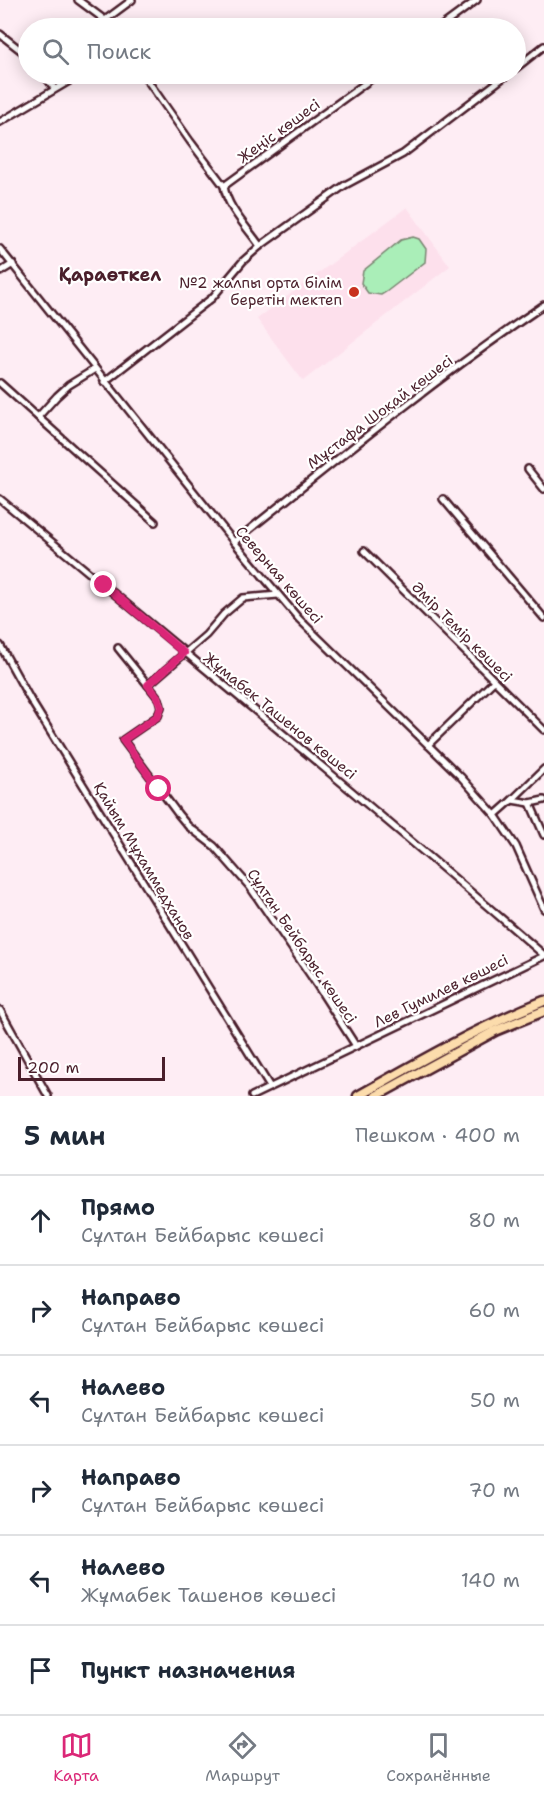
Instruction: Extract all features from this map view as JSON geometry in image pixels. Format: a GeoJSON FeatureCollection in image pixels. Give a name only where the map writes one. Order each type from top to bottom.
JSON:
{"type":"FeatureCollection","features":[{"type":"Feature","properties":{"kind":"highway"},"geometry":{"type":"LineString","coordinates":[[358,1096],[440,1049],[544,1001]]}},
{"type":"Feature","properties":{"kind":"highway"},"geometry":{"type":"LineString","coordinates":[[376,1096],[495,1031],[544,1011]]}},
{"type":"Feature","properties":{"kind":"street"},"geometry":{"type":"LineString","coordinates":[[78,0],[102,18]]}},
{"type":"Feature","properties":{"kind":"street"},"geometry":{"type":"LineString","coordinates":[[108,18],[132,0]]}},
{"type":"Feature","properties":{"kind":"street"},"geometry":{"type":"LineString","coordinates":[[453,18],[477,0]]}},
{"type":"Feature","properties":{"kind":"street"},"geometry":{"type":"LineString","coordinates":[[0,33],[18,48]]}},
{"type":"Feature","properties":{"kind":"street"},"geometry":{"type":"LineString","coordinates":[[526,60],[544,45]]}},
{"type":"Feature","properties":{"kind":"street"},"geometry":{"type":"LineString","coordinates":[[51,84],[54,88]]}},
{"type":"Feature","properties":{"kind":"street"},"geometry":{"type":"LineString","coordinates":[[0,122],[62,84]]}},
{"type":"Feature","properties":{"kind":"street"},"geometry":{"type":"LineString","coordinates":[[150,84],[224,186],[230,203],[261,246]]}},
{"type":"Feature","properties":{"kind":"street","name":"Жеңіс көшесі"},"geometry":{"type":"LineString","coordinates":[[224,186],[364,84]]}},
{"type":"Feature","properties":{"kind":"street"},"geometry":{"type":"LineString","coordinates":[[104,382],[212,298],[243,261],[261,246],[345,185],[403,154],[495,84]]}},
{"type":"Feature","properties":{"kind":"street","name":"Северная көшесі"},"geometry":{"type":"LineString","coordinates":[[0,249],[104,382],[298,619],[461,777],[495,815],[516,846],[544,909]]}},
{"type":"Feature","properties":{"kind":"street"},"geometry":{"type":"LineString","coordinates":[[0,272],[13,264]]}},
{"type":"Feature","properties":{"kind":"street","name":"Мұстафа Шоқай көшесі"},"geometry":{"type":"LineString","coordinates":[[234,542],[348,450],[506,331],[544,306]]}},
{"type":"Feature","properties":{"kind":"street"},"geometry":{"type":"LineString","coordinates":[[38,417],[69,385],[95,369]]}},
{"type":"Feature","properties":{"kind":"street"},"geometry":{"type":"LineString","coordinates":[[0,383],[155,522]]}},
{"type":"Feature","properties":{"kind":"street"},"geometry":{"type":"LineString","coordinates":[[528,469],[544,489]]}},
{"type":"Feature","properties":{"kind":"street","name":"Жұмабек Ташенов көшесі"},"geometry":{"type":"LineString","coordinates":[[0,499],[398,829],[544,955]]}},
{"type":"Feature","properties":{"kind":"street"},"geometry":{"type":"LineString","coordinates":[[443,499],[544,618]]}},
{"type":"Feature","properties":{"kind":"street","name":"Әмір Темір көшесі"},"geometry":{"type":"LineString","coordinates":[[364,550],[544,730]]}},
{"type":"Feature","properties":{"kind":"street"},"geometry":{"type":"LineString","coordinates":[[118,648],[148,685],[206,635],[224,614],[243,598],[278,595]]}},
{"type":"Feature","properties":{"kind":"street","name":"Қайым Мұхаммедханов"},"geometry":{"type":"LineString","coordinates":[[0,645],[30,699],[270,1087]]}},
{"type":"Feature","properties":{"kind":"street"},"geometry":{"type":"LineString","coordinates":[[428,745],[494,681]]}},
{"type":"Feature","properties":{"kind":"street","name":"Сұлтан Бейбарыс көшесі"},"geometry":{"type":"LineString","coordinates":[[148,685],[159,699],[161,707],[158,716],[123,740],[188,826],[214,846],[250,887],[356,1046]]}},
{"type":"Feature","properties":{"kind":"street"},"geometry":{"type":"LineString","coordinates":[[495,815],[544,769]]}},
{"type":"Feature","properties":{"kind":"street"},"geometry":{"type":"LineString","coordinates":[[512,800],[530,803],[544,800]]}},
{"type":"Feature","properties":{"kind":"street"},"geometry":{"type":"LineString","coordinates":[[530,803],[544,835]]}},
{"type":"Feature","properties":{"kind":"street","name":"Лев Гумилев көшесі"},"geometry":{"type":"LineString","coordinates":[[252,1096],[544,955]]}},
{"type":"Feature","properties":{"kind":"street"},"geometry":{"type":"LineString","coordinates":[[0,1010],[48,1096]]}},
{"type":"Feature","properties":{"kind":"shaded area","name":"№2 жалпы орта білім беретін мектеп"},"geometry":{"type":"Polygon","coordinates":[[[407,207],[450,266],[303,381],[257,319],[407,207]]]}},
{"type":"Feature","properties":{"kind":"green space"},"geometry":{"type":"Polygon","coordinates":[[[413,237],[419,239],[426,249],[425,262],[381,295],[368,293],[361,283],[363,271],[401,240],[413,237]]]}},
{"type":"Feature","properties":{"kind":"place","name":"№2 жалпы орта білім беретін мектеп"},"geometry":{"type":"Point","coordinates":[354,292]}},
{"type":"Feature","properties":{"kind":"district","name":"Қараөткел"},"geometry":{"type":"Point","coordinates":[110,275]}},
{"type":"Feature","properties":{"kind":"route"},"geometry":{"type":"LineString","coordinates":[[104,585],[184,653],[148,685],[159,699],[161,707],[158,716],[123,740],[159,789]]}}]}
